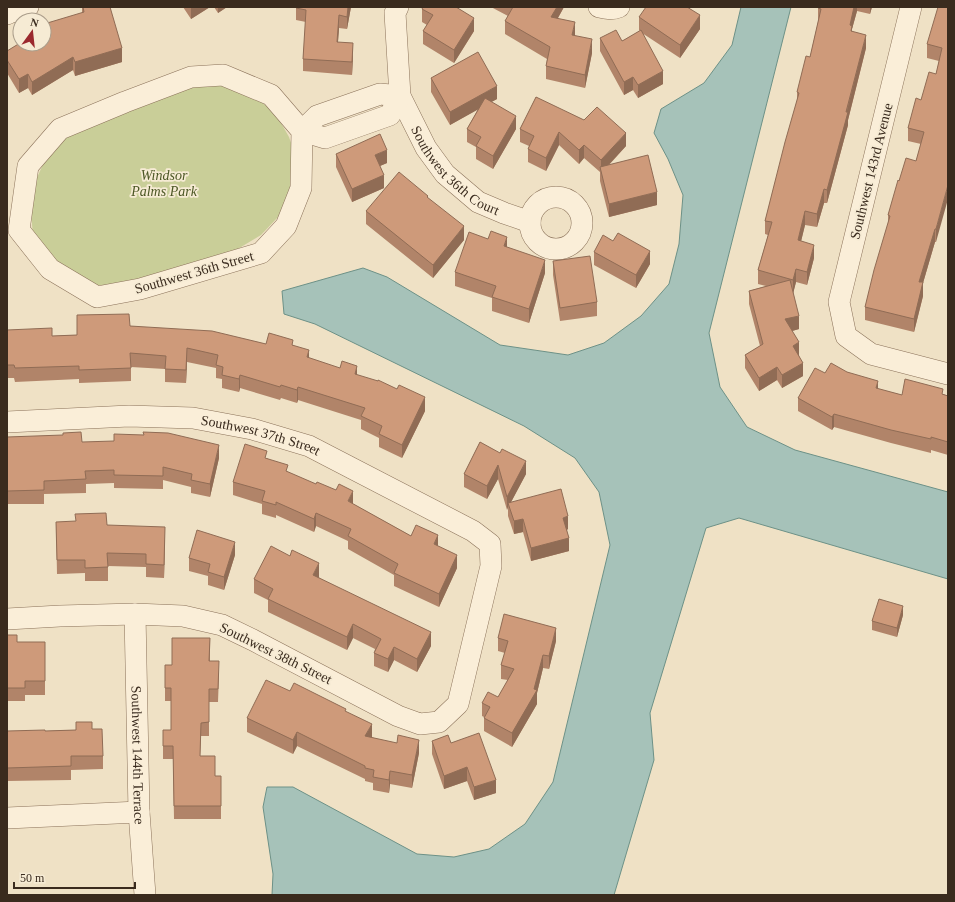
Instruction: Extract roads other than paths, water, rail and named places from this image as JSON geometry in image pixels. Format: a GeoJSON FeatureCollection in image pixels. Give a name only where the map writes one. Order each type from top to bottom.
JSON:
{"type":"FeatureCollection","features":[{"type":"Feature","properties":{"kind":"street"},"geometry":{"type":"LineString","coordinates":[[7,14],[28,7]]}},
{"type":"Feature","properties":{"kind":"street"},"geometry":{"type":"LineString","coordinates":[[302,131],[317,116],[380,94],[400,96],[395,13],[398,7]]}},
{"type":"Feature","properties":{"kind":"street"},"geometry":{"type":"LineString","coordinates":[[599,7],[606,9],[614,9],[619,7]]}},
{"type":"Feature","properties":{"kind":"street","name":"Southwest 143rd Avenue"},"geometry":{"type":"LineString","coordinates":[[911,7],[839,302],[846,336],[871,354],[948,374]]}},
{"type":"Feature","properties":{"kind":"street","name":"Southwest 36th Street"},"geometry":{"type":"LineString","coordinates":[[223,75],[271,95],[302,131],[301,188],[286,226],[261,252],[140,290],[97,297],[50,269],[13,232],[28,166],[60,129],[191,77],[223,75]]}},
{"type":"Feature","properties":{"kind":"street","name":"Southwest 36th Court"},"geometry":{"type":"LineString","coordinates":[[400,96],[426,148],[445,174],[478,202],[504,214],[530,222]]}},
{"type":"Feature","properties":{"kind":"street","name":"Southwest 37th Street"},"geometry":{"type":"LineString","coordinates":[[7,422],[129,416],[193,418],[252,429],[309,446],[472,531],[490,544],[491,566],[458,704],[439,722]]}},
{"type":"Feature","properties":{"kind":"street","name":"Southwest 38th Street"},"geometry":{"type":"LineString","coordinates":[[7,619],[135,614],[182,616],[222,625],[398,716],[420,724],[439,722]]}},
{"type":"Feature","properties":{"kind":"street","name":"Southwest 144th Terrace"},"geometry":{"type":"LineString","coordinates":[[135,614],[139,812],[145,895]]}},
{"type":"Feature","properties":{"kind":"street"},"geometry":{"type":"LineString","coordinates":[[7,818],[139,812]]}},
{"type":"Feature","properties":{"kind":"water"},"geometry":{"type":"Polygon","coordinates":[[[741,7],[791,7],[709,333],[720,387],[747,427],[795,450],[948,492],[948,579],[739,518],[706,528],[650,713],[654,760],[614,895],[272,895],[273,874],[263,807],[267,787],[293,787],[417,854],[454,857],[489,849],[525,824],[553,782],[610,545],[599,492],[575,458],[524,426],[315,324],[284,314],[282,291],[363,268],[387,277],[500,345],[568,355],[604,343],[641,316],[669,284],[679,244],[683,195],[668,159],[654,133],[661,109],[704,83],[732,45],[741,7]]]}},
{"type":"Feature","properties":{"kind":"park label","name":"Windsor Palms Park"},"geometry":{"type":"Point","coordinates":[164,184]}}]}
